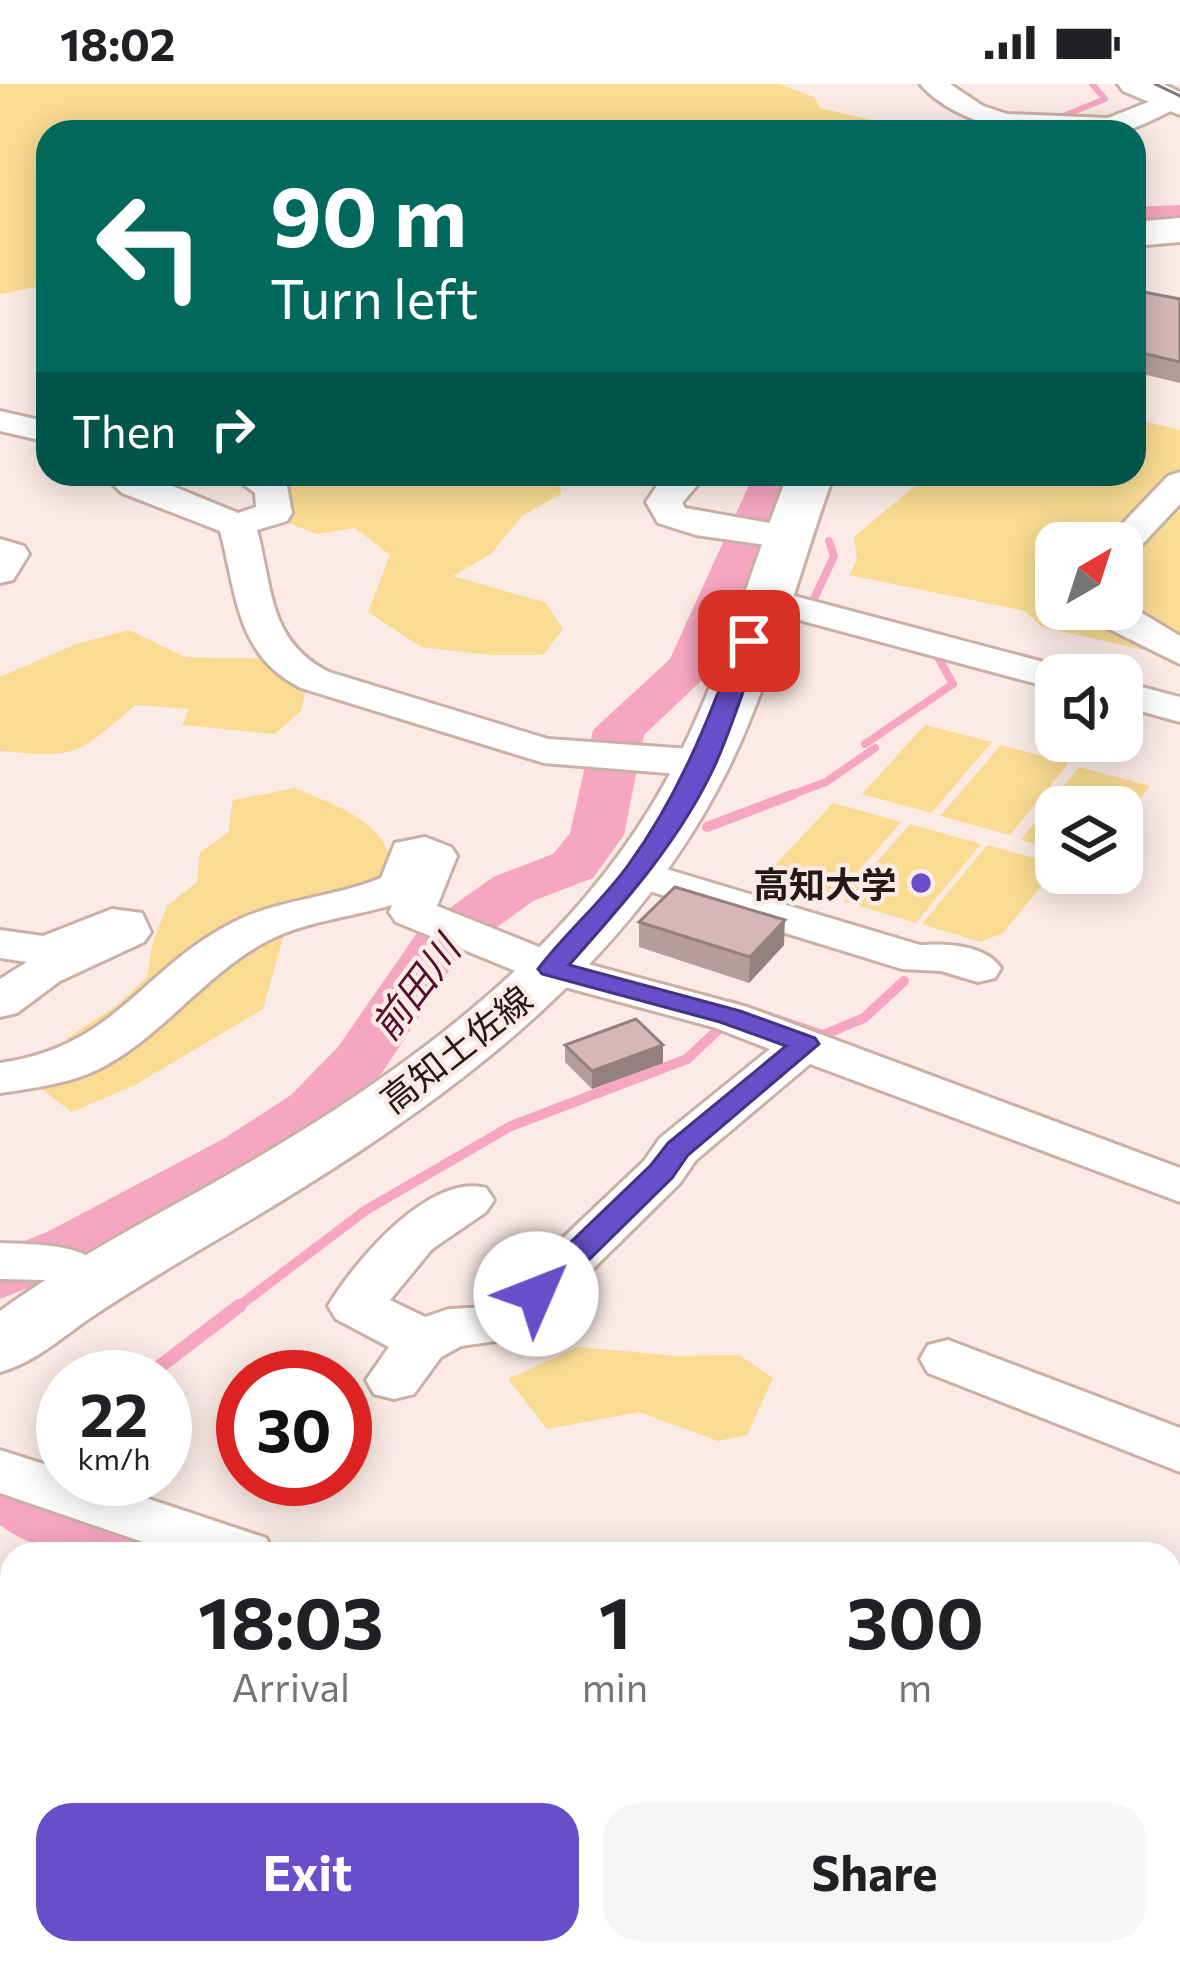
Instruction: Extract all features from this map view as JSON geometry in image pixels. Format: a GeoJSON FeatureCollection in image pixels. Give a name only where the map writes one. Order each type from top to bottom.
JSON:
{"type":"FeatureCollection","features":[{"type":"Feature","properties":{"kind":"main road"},"geometry":{"type":"LineString","coordinates":[[1136,84],[1177,112]]}},
{"type":"Feature","properties":{"kind":"main road"},"geometry":{"type":"LineString","coordinates":[[1146,232],[1180,230]]}},
{"type":"Feature","properties":{"kind":"main road","name":"高知土佐線"},"geometry":{"type":"LineString","coordinates":[[0,1347],[42,1266],[353,1128],[463,1049],[552,969],[636,873],[704,764],[764,599],[762,533],[801,486]]}},
{"type":"Feature","properties":{"kind":"street"},"geometry":{"type":"LineString","coordinates":[[933,84],[986,118],[1021,120]]}},
{"type":"Feature","properties":{"kind":"street"},"geometry":{"type":"LineString","coordinates":[[1146,120],[1177,112]]}},
{"type":"Feature","properties":{"kind":"street"},"geometry":{"type":"LineString","coordinates":[[0,422],[36,430]]}},
{"type":"Feature","properties":{"kind":"street"},"geometry":{"type":"LineString","coordinates":[[1143,522],[1180,483]]}},
{"type":"Feature","properties":{"kind":"street"},"geometry":{"type":"LineString","coordinates":[[138,486],[237,525],[274,513],[273,489],[268,486]]}},
{"type":"Feature","properties":{"kind":"street"},"geometry":{"type":"LineString","coordinates":[[678,486],[664,502],[670,515],[762,533]]}},
{"type":"Feature","properties":{"kind":"street"},"geometry":{"type":"LineString","coordinates":[[237,525],[253,604],[272,650],[291,668],[345,691],[512,742],[704,764]]}},
{"type":"Feature","properties":{"kind":"street"},"geometry":{"type":"LineString","coordinates":[[0,536],[4,540],[0,549],[11,554],[0,572]]}},
{"type":"Feature","properties":{"kind":"street"},"geometry":{"type":"LineString","coordinates":[[764,599],[1035,671]]}},
{"type":"Feature","properties":{"kind":"street"},"geometry":{"type":"LineString","coordinates":[[1139,630],[1180,652]]}},
{"type":"Feature","properties":{"kind":"street"},"geometry":{"type":"LineString","coordinates":[[1143,700],[1180,710]]}},
{"type":"Feature","properties":{"kind":"street"},"geometry":{"type":"LineString","coordinates":[[0,1078],[57,1069],[91,1053],[240,937],[273,920],[376,898],[401,886],[411,852],[425,850],[435,856],[412,912],[453,930],[552,969],[730,1017],[1174,1172]]}},
{"type":"Feature","properties":{"kind":"street"},"geometry":{"type":"LineString","coordinates":[[636,873],[919,959],[944,957],[978,968]]}},
{"type":"Feature","properties":{"kind":"street"},"geometry":{"type":"LineString","coordinates":[[0,944],[48,951],[112,922],[126,923],[128,932],[79,960],[34,974],[0,1003]]}},
{"type":"Feature","properties":{"kind":"street"},"geometry":{"type":"LineString","coordinates":[[468,1201],[413,1237],[356,1306],[405,1330],[407,1362],[449,1328],[505,1324],[662,1172],[678,1149],[806,1044]]}},
{"type":"Feature","properties":{"kind":"street"},"geometry":{"type":"LineString","coordinates":[[948,1359],[1180,1451]]}},
{"type":"Feature","properties":{"kind":"street"},"geometry":{"type":"LineString","coordinates":[[0,1471],[210,1542]]}},
{"type":"Feature","properties":{"kind":"shaded area"},"geometry":{"type":"Polygon","coordinates":[[[0,84],[780,84],[814,97],[820,108],[871,120],[36,120],[36,287],[0,294],[0,84]]]}},
{"type":"Feature","properties":{"kind":"shaded area"},"geometry":{"type":"Polygon","coordinates":[[[1146,422],[1180,430],[1180,658],[1055,630],[1143,630],[1143,522],[1035,522],[1035,620],[1025,611],[849,575],[857,560],[854,537],[915,486],[1146,486],[1146,422]]]}},
{"type":"Feature","properties":{"kind":"shaded area"},"geometry":{"type":"Polygon","coordinates":[[[267,486],[561,486],[561,494],[522,516],[491,554],[453,576],[546,603],[563,629],[543,655],[421,647],[368,612],[390,555],[355,528],[317,534],[270,516],[267,486]]]}},
{"type":"Feature","properties":{"kind":"shaded area"},"geometry":{"type":"Polygon","coordinates":[[[129,630],[185,657],[276,659],[307,684],[301,711],[275,734],[182,725],[189,709],[135,705],[74,750],[46,754],[0,751],[0,677],[76,644],[129,630]]]}},
{"type":"Feature","properties":{"kind":"shaded area"},"geometry":{"type":"Polygon","coordinates":[[[925,725],[992,742],[931,813],[862,794],[925,725]]]}},
{"type":"Feature","properties":{"kind":"shaded area"},"geometry":{"type":"Polygon","coordinates":[[[1001,745],[1035,754],[1035,762],[1069,763],[1050,786],[1035,786],[1035,804],[1010,835],[940,816],[1001,745]]]}},
{"type":"Feature","properties":{"kind":"shaded area"},"geometry":{"type":"Polygon","coordinates":[[[1079,767],[1150,786],[1143,795],[1143,786],[1064,786],[1079,767]]]}},
{"type":"Feature","properties":{"kind":"shaded area"},"geometry":{"type":"Polygon","coordinates":[[[295,788],[357,817],[380,838],[393,869],[367,902],[310,914],[284,934],[263,1009],[135,1085],[72,1112],[36,1085],[69,1037],[116,1006],[147,977],[153,942],[167,906],[197,882],[200,852],[228,833],[233,800],[295,788]]]}},
{"type":"Feature","properties":{"kind":"shaded area"},"geometry":{"type":"Polygon","coordinates":[[[833,803],[901,822],[834,899],[763,878],[833,803]]]}},
{"type":"Feature","properties":{"kind":"shaded area"},"geometry":{"type":"Polygon","coordinates":[[[1035,822],[1035,844],[1021,840],[1035,822]]]}},
{"type":"Feature","properties":{"kind":"shaded area"},"geometry":{"type":"Polygon","coordinates":[[[910,824],[981,844],[916,923],[843,901],[910,824]]]}},
{"type":"Feature","properties":{"kind":"shaded area"},"geometry":{"type":"Polygon","coordinates":[[[987,845],[1035,858],[1035,894],[1003,933],[980,942],[922,924],[987,845]]]}},
{"type":"Feature","properties":{"kind":"shaded area"},"geometry":{"type":"Polygon","coordinates":[[[578,1347],[676,1356],[739,1355],[773,1378],[747,1435],[718,1441],[639,1412],[547,1429],[508,1379],[578,1347]]]}},
{"type":"Feature","properties":{"kind":"building"},"geometry":{"type":"Polygon","coordinates":[[[1146,292],[1180,299],[1180,362],[1146,354],[1146,292]]]}},
{"type":"Feature","properties":{"kind":"building"},"geometry":{"type":"Polygon","coordinates":[[[675,887],[785,920],[750,957],[639,922],[675,887]]]}},
{"type":"Feature","properties":{"kind":"building"},"geometry":{"type":"Polygon","coordinates":[[[636,1019],[663,1045],[592,1071],[565,1045],[636,1019]]]}},
{"type":"Feature","properties":{"kind":"waterway"},"geometry":{"type":"LineString","coordinates":[[1061,120],[1105,99],[1092,84]]}},
{"type":"Feature","properties":{"kind":"waterway","name":"前田川"},"geometry":{"type":"LineString","coordinates":[[1146,217],[1180,216]]}},
{"type":"Feature","properties":{"kind":"waterway","name":"前田川"},"geometry":{"type":"LineString","coordinates":[[0,1277],[71,1247],[246,1153],[313,1109],[360,1060],[439,942],[513,889],[573,866],[597,835],[619,730],[692,666],[771,486]]}},
{"type":"Feature","properties":{"kind":"waterway"},"geometry":{"type":"LineString","coordinates":[[822,609],[813,601],[834,556],[829,541]]}},
{"type":"Feature","properties":{"kind":"waterway"},"geometry":{"type":"LineString","coordinates":[[865,744],[953,684],[934,650]]}},
{"type":"Feature","properties":{"kind":"waterway"},"geometry":{"type":"LineString","coordinates":[[794,794],[826,782],[875,748]]}},
{"type":"Feature","properties":{"kind":"waterway"},"geometry":{"type":"LineString","coordinates":[[707,827],[794,794]]}},
{"type":"Feature","properties":{"kind":"waterway"},"geometry":{"type":"LineString","coordinates":[[786,797],[794,794]]}},
{"type":"Feature","properties":{"kind":"waterway"},"geometry":{"type":"LineString","coordinates":[[731,1004],[823,1035],[864,1018],[904,981]]}},
{"type":"Feature","properties":{"kind":"waterway"},"geometry":{"type":"LineString","coordinates":[[235,1309],[366,1210],[511,1126],[687,1059],[721,1027]]}},
{"type":"Feature","properties":{"kind":"waterway"},"geometry":{"type":"LineString","coordinates":[[181,1350],[239,1306]]}},
{"type":"Feature","properties":{"kind":"waterway","name":"前田川"},"geometry":{"type":"LineString","coordinates":[[0,1486],[43,1518],[112,1542]]}},
{"type":"Feature","properties":{"kind":"tram line"},"geometry":{"type":"LineString","coordinates":[[1155,84],[1180,96]]}},
{"type":"Feature","properties":{"kind":"place","name":"高知大学"},"geometry":{"type":"Point","coordinates":[921,883]}},
{"type":"Feature","properties":{"kind":"route"},"geometry":{"type":"LineString","coordinates":[[536,1294],[662,1172],[678,1149],[806,1044],[730,1017],[552,969],[636,873],[678,809],[704,764],[749,641]]}}]}
